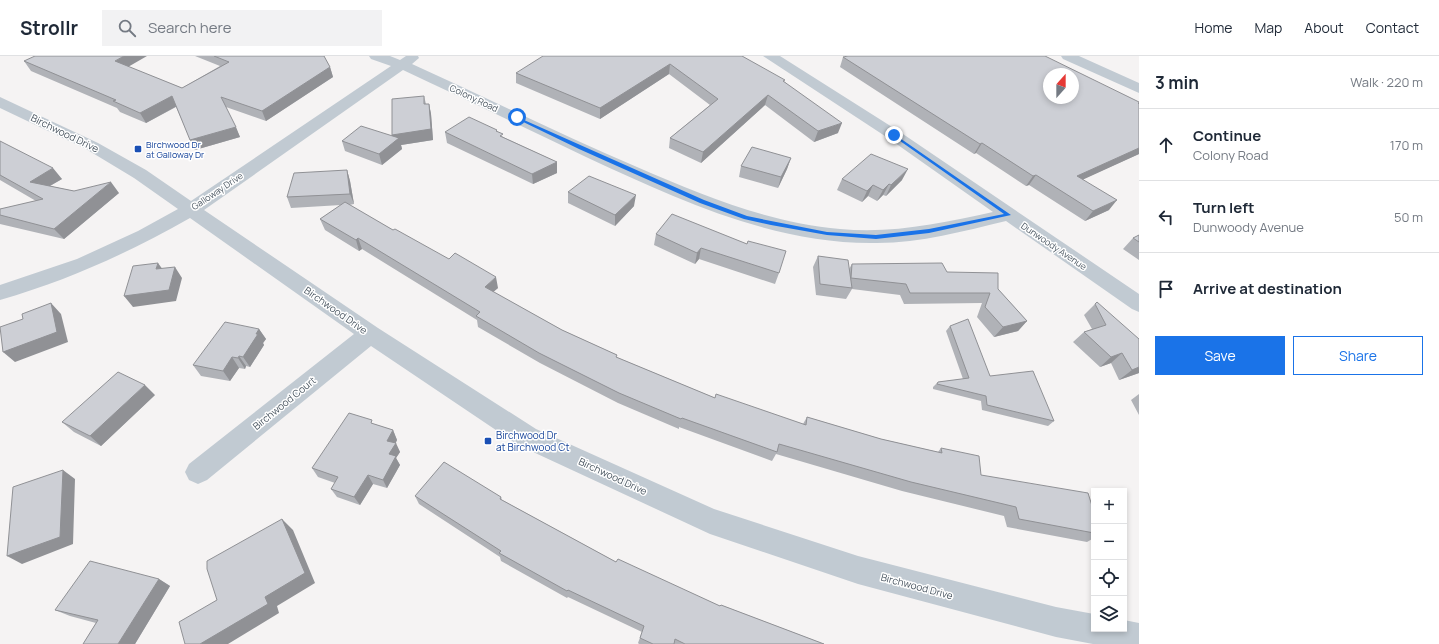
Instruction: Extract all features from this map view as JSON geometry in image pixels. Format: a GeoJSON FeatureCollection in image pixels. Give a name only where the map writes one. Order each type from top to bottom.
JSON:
{"type":"FeatureCollection","features":[{"type":"Feature","properties":{"kind":"street","name":"Colony Road"},"geometry":{"type":"LineString","coordinates":[[376,56],[409,60],[650,179],[746,217],[827,234],[876,237],[929,231],[1008,215]]}},
{"type":"Feature","properties":{"kind":"street","name":"Dunwoody Avenue"},"geometry":{"type":"LineString","coordinates":[[770,56],[894,135],[1139,304]]}},
{"type":"Feature","properties":{"kind":"street"},"geometry":{"type":"LineString","coordinates":[[1068,56],[1139,89]]}},
{"type":"Feature","properties":{"kind":"street","name":"Galloway Drive"},"geometry":{"type":"LineString","coordinates":[[0,293],[84,264],[145,235],[192,209],[409,60]]}},
{"type":"Feature","properties":{"kind":"street","name":"Birchwood Drive"},"geometry":{"type":"LineString","coordinates":[[0,102],[92,146],[140,174],[370,334],[527,437],[710,521],[858,570],[1056,622],[1139,638]]}},
{"type":"Feature","properties":{"kind":"street","name":"Birchwood Court"},"geometry":{"type":"LineString","coordinates":[[198,472],[370,334]]}},
{"type":"Feature","properties":{"kind":"building"},"geometry":{"type":"Polygon","coordinates":[[[35,56],[124,56],[115,61],[182,88],[229,62],[214,56],[324,56],[330,67],[262,111],[221,97],[236,127],[190,140],[172,96],[140,113],[113,101],[116,100],[24,61],[35,56]]]}},
{"type":"Feature","properties":{"kind":"building"},"geometry":{"type":"Polygon","coordinates":[[[543,56],[742,56],[785,80],[783,81],[842,123],[818,131],[768,95],[703,152],[670,138],[718,99],[670,64],[600,108],[516,73],[543,56]]]}},
{"type":"Feature","properties":{"kind":"building"},"geometry":{"type":"Polygon","coordinates":[[[1045,56],[1070,68],[1043,68],[1043,104],[1079,104],[1079,73],[1139,102],[1139,148],[1077,176],[1117,200],[1093,211],[1036,175],[1033,176],[982,143],[980,144],[843,57],[1045,56]]]}},
{"type":"Feature","properties":{"kind":"building"},"geometry":{"type":"Polygon","coordinates":[[[424,96],[424,104],[429,104],[431,129],[392,135],[392,99],[424,96]]]}},
{"type":"Feature","properties":{"kind":"building"},"geometry":{"type":"Polygon","coordinates":[[[469,117],[503,134],[500,136],[557,162],[532,174],[445,132],[469,117]]]}},
{"type":"Feature","properties":{"kind":"building"},"geometry":{"type":"Polygon","coordinates":[[[361,126],[399,138],[379,154],[342,141],[361,126]]]}},
{"type":"Feature","properties":{"kind":"building"},"geometry":{"type":"Polygon","coordinates":[[[0,141],[53,168],[30,182],[74,191],[111,182],[54,229],[0,215],[0,209],[43,199],[0,175],[0,141]]]}},
{"type":"Feature","properties":{"kind":"building"},"geometry":{"type":"Polygon","coordinates":[[[752,147],[791,158],[781,177],[741,166],[752,147]]]}},
{"type":"Feature","properties":{"kind":"building"},"geometry":{"type":"Polygon","coordinates":[[[871,154],[908,169],[891,185],[889,184],[883,190],[873,185],[867,191],[842,179],[871,154]]]}},
{"type":"Feature","properties":{"kind":"building"},"geometry":{"type":"Polygon","coordinates":[[[347,170],[350,194],[287,197],[294,173],[347,170]]]}},
{"type":"Feature","properties":{"kind":"building"},"geometry":{"type":"Polygon","coordinates":[[[589,176],[636,195],[615,215],[568,192],[589,176]]]}},
{"type":"Feature","properties":{"kind":"building"},"geometry":{"type":"Polygon","coordinates":[[[345,202],[393,230],[395,229],[449,259],[455,253],[496,277],[485,287],[562,330],[617,355],[616,357],[715,398],[716,394],[806,425],[807,417],[881,439],[942,453],[941,448],[979,456],[981,475],[1088,493],[1091,502],[1091,532],[1019,519],[1016,507],[911,482],[779,444],[777,452],[682,418],[681,419],[619,393],[539,353],[476,316],[480,312],[358,238],[356,240],[320,219],[345,202]]]}},
{"type":"Feature","properties":{"kind":"building"},"geometry":{"type":"Polygon","coordinates":[[[672,214],[747,244],[748,241],[786,251],[779,273],[701,248],[697,253],[656,234],[672,214]]]}},
{"type":"Feature","properties":{"kind":"building"},"geometry":{"type":"Polygon","coordinates":[[[1139,235],[1139,242],[1133,238],[1139,235]]]}},
{"type":"Feature","properties":{"kind":"building"},"geometry":{"type":"Polygon","coordinates":[[[818,256],[848,260],[852,288],[820,284],[818,256]]]}},
{"type":"Feature","properties":{"kind":"building"},"geometry":{"type":"Polygon","coordinates":[[[158,263],[156,269],[175,267],[169,290],[124,296],[133,266],[158,263]]]}},
{"type":"Feature","properties":{"kind":"building"},"geometry":{"type":"Polygon","coordinates":[[[942,263],[947,272],[998,273],[998,289],[1027,321],[1003,327],[985,307],[990,293],[910,293],[906,284],[851,278],[852,264],[942,263]]]}},
{"type":"Feature","properties":{"kind":"building"},"geometry":{"type":"Polygon","coordinates":[[[1097,302],[1139,339],[1139,367],[1132,370],[1122,353],[1111,357],[1084,332],[1106,325],[1095,304],[1097,302]]]}},
{"type":"Feature","properties":{"kind":"building"},"geometry":{"type":"Polygon","coordinates":[[[51,303],[57,332],[3,352],[0,327],[23,319],[22,314],[51,303]]]}},
{"type":"Feature","properties":{"kind":"building"},"geometry":{"type":"Polygon","coordinates":[[[968,319],[990,376],[1033,371],[1054,421],[987,405],[986,396],[937,384],[938,382],[969,378],[950,326],[968,319]]]}},
{"type":"Feature","properties":{"kind":"building"},"geometry":{"type":"Polygon","coordinates":[[[225,322],[259,329],[256,334],[258,334],[243,357],[232,357],[223,371],[193,365],[225,322]]]}},
{"type":"Feature","properties":{"kind":"building"},"geometry":{"type":"Polygon","coordinates":[[[118,372],[145,385],[90,436],[62,422],[118,372]]]}},
{"type":"Feature","properties":{"kind":"building"},"geometry":{"type":"Polygon","coordinates":[[[349,413],[372,420],[371,423],[393,430],[387,441],[396,443],[389,454],[396,456],[383,480],[368,475],[354,497],[331,489],[338,477],[312,468],[349,413]]]}},
{"type":"Feature","properties":{"kind":"building"},"geometry":{"type":"Polygon","coordinates":[[[444,462],[501,497],[500,499],[616,562],[618,559],[720,606],[721,605],[824,644],[685,644],[675,639],[674,644],[653,644],[640,638],[644,626],[568,590],[567,591],[499,553],[501,551],[415,496],[444,462]]]}},
{"type":"Feature","properties":{"kind":"building"},"geometry":{"type":"Polygon","coordinates":[[[63,470],[60,537],[7,556],[13,487],[63,470]]]}},
{"type":"Feature","properties":{"kind":"building"},"geometry":{"type":"Polygon","coordinates":[[[282,519],[305,573],[265,597],[268,604],[200,644],[185,644],[179,622],[217,600],[207,569],[207,561],[282,519]]]}},
{"type":"Feature","properties":{"kind":"building"},"geometry":{"type":"Polygon","coordinates":[[[90,561],[159,579],[118,644],[83,644],[98,620],[55,610],[90,561]]]}},
{"type":"Feature","properties":{"kind":"place","name":"Birchwood Dr at Galloway Dr"},"geometry":{"type":"Point","coordinates":[138,149]}},
{"type":"Feature","properties":{"kind":"place","name":"Birchwood Dr at Birchwood Ct"},"geometry":{"type":"Point","coordinates":[488,441]}},
{"type":"Feature","properties":{"kind":"route"},"geometry":{"type":"LineString","coordinates":[[517,117],[581,148],[702,202],[746,217],[771,223],[827,234],[876,237],[929,231],[1008,215],[894,135]]}}]}
